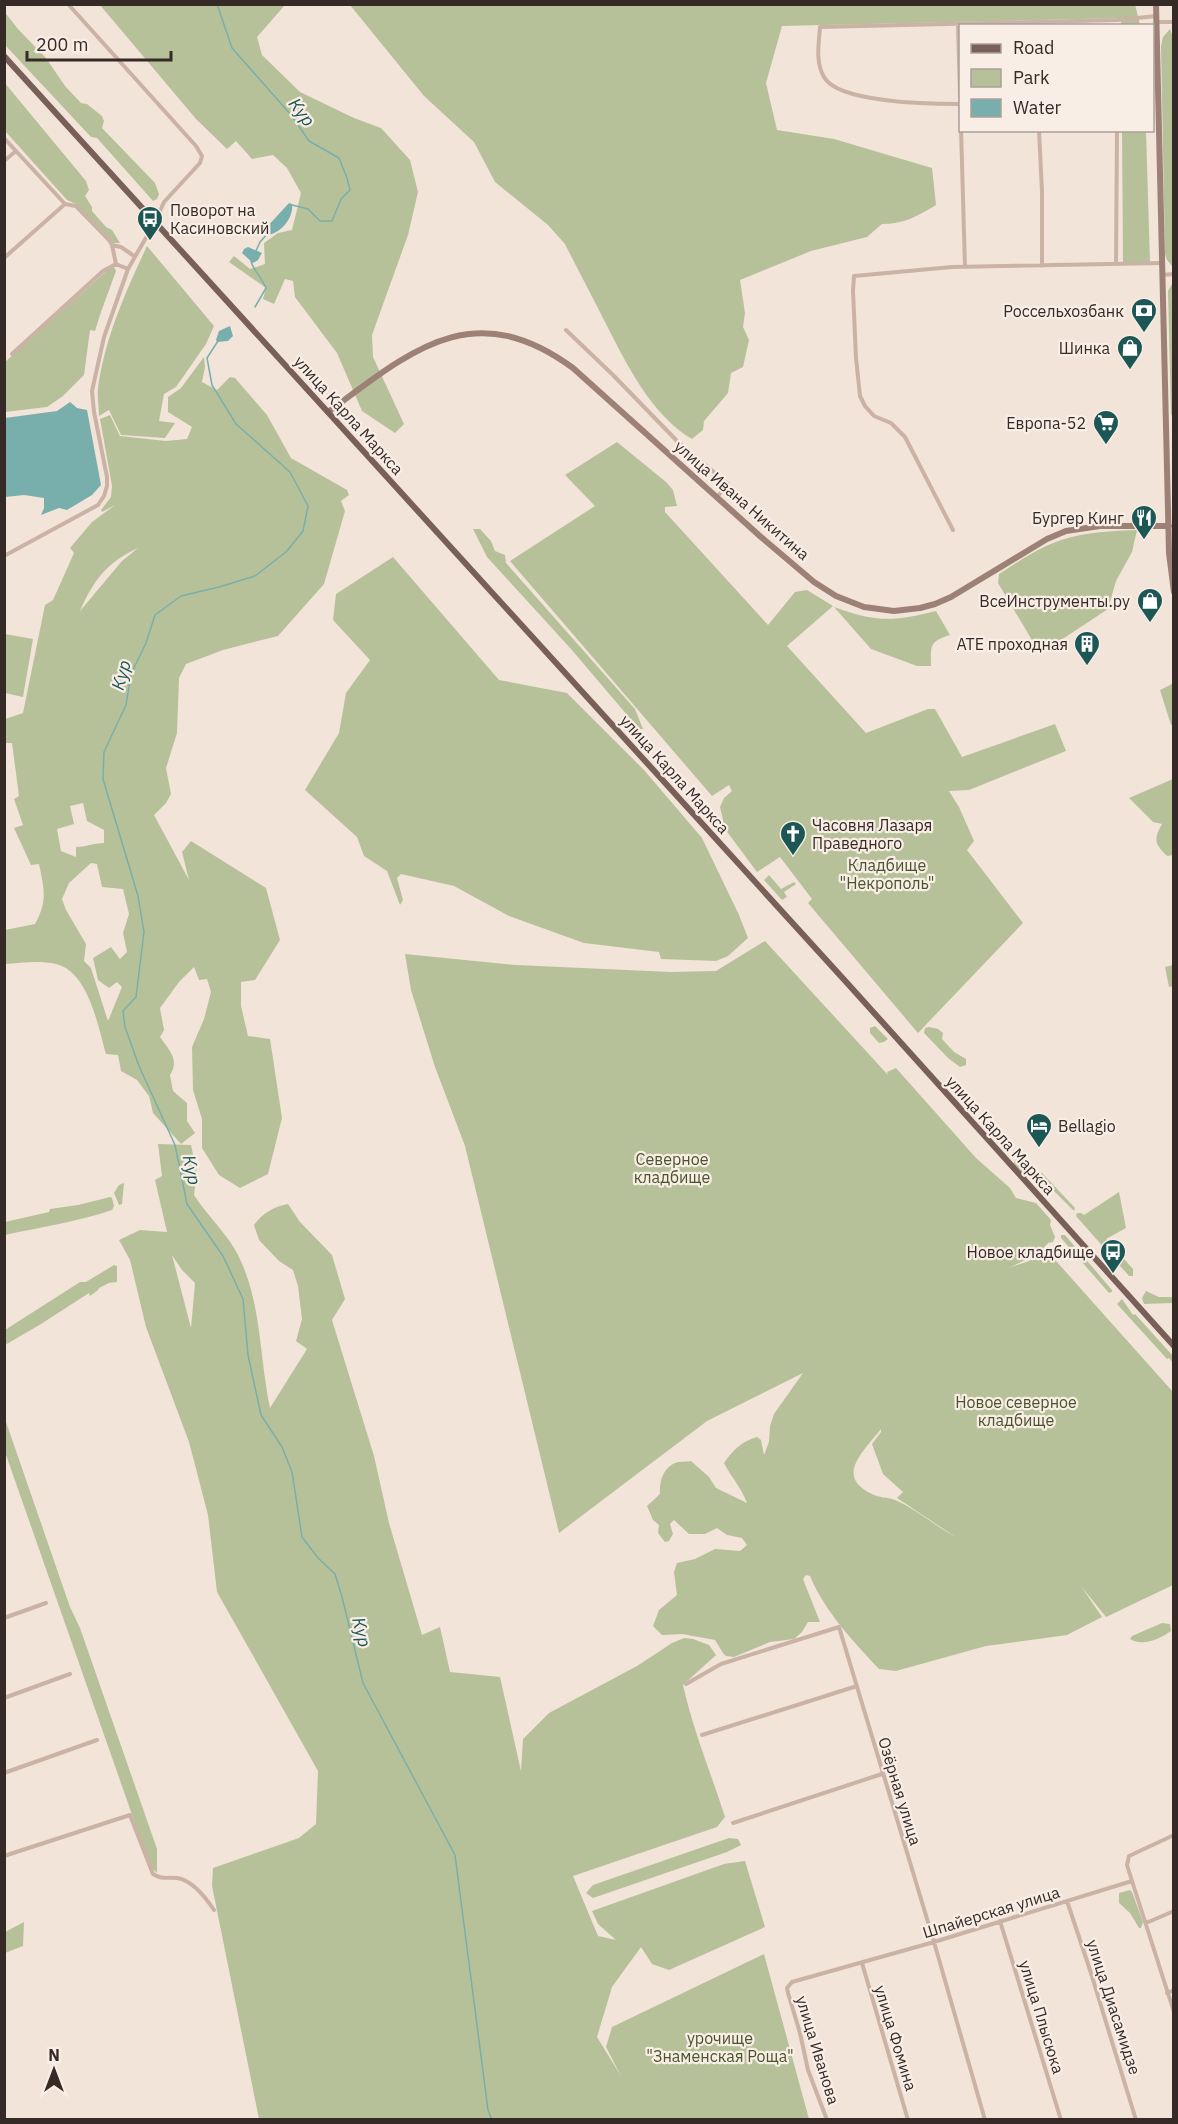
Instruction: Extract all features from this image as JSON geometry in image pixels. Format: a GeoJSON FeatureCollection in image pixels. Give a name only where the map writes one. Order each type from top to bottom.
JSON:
{"type":"FeatureCollection","features":[{"type":"Feature","properties":{"kind":"main road"},"geometry":{"type":"LineString","coordinates":[[1156,4],[1168,526],[1173,590]]}},
{"type":"Feature","properties":{"kind":"main road","name":"улица Карла Маркса"},"geometry":{"type":"LineString","coordinates":[[4,56],[848,984],[1173,1346]]}},
{"type":"Feature","properties":{"kind":"main road","name":"улица Ивана Никитина"},"geometry":{"type":"LineString","coordinates":[[328,412],[398,360],[417,350],[450,338],[488,333],[533,345],[573,368],[814,582],[836,596],[878,610],[920,608],[951,597],[1029,549],[1066,531],[1100,526],[1168,526]]}},
{"type":"Feature","properties":{"kind":"street"},"geometry":{"type":"LineString","coordinates":[[4,556],[98,506],[104,496],[107,486],[92,391],[104,337],[134,256],[155,222],[164,202],[200,164],[202,156],[68,4]]}},
{"type":"Feature","properties":{"kind":"street"},"geometry":{"type":"LineString","coordinates":[[958,24],[959,104],[899,102],[869,97],[838,89],[825,80],[820,69],[818,56],[820,27],[958,24],[1117,23],[1157,19],[1173,22]]}},
{"type":"Feature","properties":{"kind":"street"},"geometry":{"type":"LineString","coordinates":[[960,132],[965,267]]}},
{"type":"Feature","properties":{"kind":"street"},"geometry":{"type":"LineString","coordinates":[[1039,132],[1042,266]]}},
{"type":"Feature","properties":{"kind":"street"},"geometry":{"type":"LineString","coordinates":[[1116,264],[1117,132]]}},
{"type":"Feature","properties":{"kind":"street"},"geometry":{"type":"LineString","coordinates":[[4,138],[65,204],[76,206],[112,245],[116,264]]}},
{"type":"Feature","properties":{"kind":"street"},"geometry":{"type":"LineString","coordinates":[[4,161],[16,151]]}},
{"type":"Feature","properties":{"kind":"street"},"geometry":{"type":"LineString","coordinates":[[4,258],[65,204]]}},
{"type":"Feature","properties":{"kind":"street"},"geometry":{"type":"LineString","coordinates":[[112,245],[121,247],[134,256]]}},
{"type":"Feature","properties":{"kind":"street"},"geometry":{"type":"LineString","coordinates":[[953,530],[904,437],[891,423],[874,416],[860,396],[856,358],[854,276],[965,267],[1162,263]]}},
{"type":"Feature","properties":{"kind":"street"},"geometry":{"type":"LineString","coordinates":[[116,264],[128,269]]}},
{"type":"Feature","properties":{"kind":"street"},"geometry":{"type":"LineString","coordinates":[[12,354],[103,271],[116,264]]}},
{"type":"Feature","properties":{"kind":"street"},"geometry":{"type":"LineString","coordinates":[[1162,275],[1173,274]]}},
{"type":"Feature","properties":{"kind":"street"},"geometry":{"type":"LineString","coordinates":[[566,330],[614,375],[678,442],[728,484],[717,497]]}},
{"type":"Feature","properties":{"kind":"street"},"geometry":{"type":"LineString","coordinates":[[4,1618],[46,1603]]}},
{"type":"Feature","properties":{"kind":"street","name":"Озёрная улица"},"geometry":{"type":"LineString","coordinates":[[686,1684],[721,1664],[839,1627],[985,2120]]}},
{"type":"Feature","properties":{"kind":"street"},"geometry":{"type":"LineString","coordinates":[[4,1698],[70,1674]]}},
{"type":"Feature","properties":{"kind":"street"},"geometry":{"type":"LineString","coordinates":[[702,1735],[856,1686]]}},
{"type":"Feature","properties":{"kind":"street"},"geometry":{"type":"LineString","coordinates":[[4,1773],[97,1740]]}},
{"type":"Feature","properties":{"kind":"street"},"geometry":{"type":"LineString","coordinates":[[733,1822],[882,1774]]}},
{"type":"Feature","properties":{"kind":"street"},"geometry":{"type":"LineString","coordinates":[[4,1856],[130,1815],[153,1874],[163,1879],[179,1878],[186,1881],[203,1896],[214,1910]]}},
{"type":"Feature","properties":{"kind":"street"},"geometry":{"type":"LineString","coordinates":[[1173,1835],[1129,1856],[1127,1865],[1173,2012]]}},
{"type":"Feature","properties":{"kind":"street","name":"Шпайерская улица"},"geometry":{"type":"LineString","coordinates":[[788,1988],[792,1982],[934,1942],[1132,1881]]}},
{"type":"Feature","properties":{"kind":"street","name":"улица Диасамидзе"},"geometry":{"type":"LineString","coordinates":[[1067,1901],[1136,2120]]}},
{"type":"Feature","properties":{"kind":"street"},"geometry":{"type":"LineString","coordinates":[[1146,1923],[1173,1911]]}},
{"type":"Feature","properties":{"kind":"street","name":"улица Плысюка"},"geometry":{"type":"LineString","coordinates":[[1000,1921],[1061,2120]]}},
{"type":"Feature","properties":{"kind":"street","name":"улица Фомина"},"geometry":{"type":"LineString","coordinates":[[862,1963],[908,2120]]}},
{"type":"Feature","properties":{"kind":"street","name":"улица Иванова"},"geometry":{"type":"LineString","coordinates":[[788,1988],[808,2070],[827,2120]]}},
{"type":"Feature","properties":{"kind":"street"},"geometry":{"type":"LineString","coordinates":[[1167,1993],[1173,1990]]}},
{"type":"Feature","properties":{"kind":"green space"},"geometry":{"type":"Polygon","coordinates":[[[1135,4],[1140,24],[1121,24],[1121,18],[782,26],[766,83],[777,130],[834,139],[932,168],[936,205],[910,219],[882,224],[867,237],[811,251],[740,280],[745,313],[743,327],[749,340],[743,367],[731,373],[728,393],[704,421],[703,430],[692,439],[664,416],[641,387],[565,244],[548,225],[495,182],[474,142],[424,96],[350,5],[1135,4]]]}},
{"type":"Feature","properties":{"kind":"green space"},"geometry":{"type":"Polygon","coordinates":[[[100,5],[285,5],[257,37],[262,55],[300,92],[354,118],[381,128],[410,160],[418,192],[408,235],[372,335],[373,357],[404,424],[395,433],[362,411],[337,353],[295,297],[293,281],[285,279],[274,304],[263,299],[266,288],[229,262],[234,256],[250,269],[265,264],[264,243],[278,233],[292,230],[301,193],[287,168],[273,155],[252,159],[236,141],[227,149],[196,119],[100,5]]]}},
{"type":"Feature","properties":{"kind":"green space"},"geometry":{"type":"Polygon","coordinates":[[[4,11],[46,58],[65,86],[81,103],[87,104],[102,116],[104,121],[102,128],[155,183],[159,194],[157,199],[153,201],[97,138],[91,137],[5,45],[4,11]]]}},
{"type":"Feature","properties":{"kind":"green space"},"geometry":{"type":"Polygon","coordinates":[[[1170,29],[1174,40],[1173,267],[1165,254],[1161,46],[1163,37],[1170,29]]]}},
{"type":"Feature","properties":{"kind":"green space"},"geometry":{"type":"Polygon","coordinates":[[[4,82],[86,181],[89,190],[85,196],[92,211],[106,227],[112,230],[120,243],[112,243],[76,204],[67,200],[5,131],[4,82]]]}},
{"type":"Feature","properties":{"kind":"green space"},"geometry":{"type":"Polygon","coordinates":[[[1122,132],[1146,132],[1150,262],[1123,262],[1122,132]]]}},
{"type":"Feature","properties":{"kind":"green space"},"geometry":{"type":"Polygon","coordinates":[[[147,246],[214,326],[206,344],[176,387],[164,394],[159,421],[175,423],[165,438],[121,435],[109,410],[99,416],[98,388],[111,333],[147,246]]]}},
{"type":"Feature","properties":{"kind":"green space"},"geometry":{"type":"Polygon","coordinates":[[[113,265],[116,271],[95,331],[90,330],[84,375],[63,396],[47,407],[5,412],[5,362],[113,265]]]}},
{"type":"Feature","properties":{"kind":"green space"},"geometry":{"type":"Polygon","coordinates":[[[1173,282],[1173,417],[1171,414],[1168,291],[1173,282]]]}},
{"type":"Feature","properties":{"kind":"green space"},"geometry":{"type":"Polygon","coordinates":[[[204,357],[202,382],[217,390],[230,377],[235,378],[267,415],[291,458],[347,490],[349,495],[341,501],[345,511],[324,584],[278,636],[223,650],[186,664],[179,678],[177,733],[166,768],[171,794],[154,815],[189,880],[182,852],[191,841],[266,888],[280,940],[255,980],[241,982],[241,1006],[248,1036],[270,1039],[282,1118],[268,1174],[240,1188],[219,1175],[202,1148],[202,1119],[193,1090],[192,1047],[204,1019],[211,992],[207,979],[199,980],[194,967],[179,982],[160,1008],[164,1030],[160,1037],[174,1060],[170,1075],[173,1091],[187,1103],[187,1121],[195,1133],[181,1144],[153,1113],[149,1096],[137,1080],[121,1071],[118,1055],[106,1054],[90,1002],[77,978],[67,969],[56,964],[37,962],[4,964],[5,930],[35,924],[42,908],[44,894],[39,864],[31,865],[14,828],[23,825],[14,799],[19,796],[12,743],[5,743],[5,719],[23,713],[45,605],[53,600],[74,553],[70,548],[92,522],[115,505],[102,512],[101,510],[111,497],[112,486],[100,419],[110,415],[120,436],[166,441],[187,439],[192,427],[168,412],[168,397],[181,388],[204,357]],[[138,548],[109,566],[90,590],[80,611],[122,561],[138,548]],[[83,803],[70,806],[74,824],[57,829],[61,851],[76,857],[76,847],[104,843],[104,830],[87,821],[83,803]],[[91,863],[69,883],[62,899],[86,944],[84,961],[91,968],[108,1021],[122,987],[117,982],[109,988],[98,980],[93,958],[111,947],[120,959],[127,952],[123,933],[129,914],[123,889],[102,887],[97,864],[91,863]]]}},
{"type":"Feature","properties":{"kind":"green space","name":"Кладбище \"Некрополь\""},"geometry":{"type":"Polygon","coordinates":[[[617,442],[673,490],[677,506],[665,507],[665,512],[768,625],[795,592],[807,590],[833,606],[787,646],[866,733],[928,709],[935,709],[962,757],[1055,724],[1066,751],[969,790],[949,791],[974,841],[967,850],[1023,923],[918,1033],[808,903],[812,899],[780,857],[757,872],[725,829],[720,807],[724,798],[732,791],[729,785],[712,796],[510,561],[595,506],[565,475],[617,442]]]}},
{"type":"Feature","properties":{"kind":"green space"},"geometry":{"type":"Polygon","coordinates":[[[473,529],[480,529],[491,541],[495,551],[505,555],[506,563],[635,709],[643,729],[639,729],[571,649],[487,557],[473,529]]]}},
{"type":"Feature","properties":{"kind":"green space"},"geometry":{"type":"Polygon","coordinates":[[[1137,530],[1132,552],[1116,581],[1108,609],[1039,652],[998,583],[999,574],[1035,552],[1063,539],[1099,532],[1137,530]]]}},
{"type":"Feature","properties":{"kind":"green space"},"geometry":{"type":"Polygon","coordinates":[[[393,557],[499,680],[567,693],[644,770],[702,838],[748,938],[728,956],[716,961],[661,959],[659,952],[584,943],[509,916],[454,886],[401,874],[397,878],[403,900],[400,905],[387,871],[364,856],[357,837],[305,790],[339,733],[346,693],[370,660],[333,620],[336,594],[393,557]]]}},
{"type":"Feature","properties":{"kind":"green space"},"geometry":{"type":"Polygon","coordinates":[[[834,607],[861,616],[884,619],[896,619],[936,611],[950,635],[933,645],[931,666],[917,666],[871,649],[834,607]]]}},
{"type":"Feature","properties":{"kind":"green space"},"geometry":{"type":"Polygon","coordinates":[[[5,634],[33,639],[23,697],[5,693],[5,634]]]}},
{"type":"Feature","properties":{"kind":"green space"},"geometry":{"type":"Polygon","coordinates":[[[1172,684],[1174,724],[1171,725],[1160,690],[1172,684]]]}},
{"type":"Feature","properties":{"kind":"green space"},"geometry":{"type":"Polygon","coordinates":[[[1173,779],[1173,855],[1167,856],[1160,848],[1156,838],[1162,824],[1153,822],[1129,798],[1173,779]]]}},
{"type":"Feature","properties":{"kind":"green space"},"geometry":{"type":"Polygon","coordinates":[[[769,875],[781,889],[794,882],[796,884],[784,892],[787,897],[782,900],[764,880],[769,875]]]}},
{"type":"Feature","properties":{"kind":"green space"},"geometry":{"type":"Polygon","coordinates":[[[765,941],[888,1075],[887,1072],[896,1068],[976,1158],[1010,1188],[1016,1198],[1036,1203],[1051,1220],[1050,1225],[1055,1237],[1053,1242],[1048,1243],[1039,1253],[1009,1268],[1048,1252],[1173,1392],[1173,1585],[1106,1617],[1081,1586],[1102,1617],[1067,1635],[986,1646],[896,1671],[879,1669],[859,1648],[823,1602],[810,1576],[806,1575],[803,1579],[820,1622],[808,1622],[794,1639],[770,1642],[734,1657],[726,1656],[715,1640],[682,1634],[662,1635],[653,1626],[659,1610],[677,1595],[674,1572],[677,1563],[695,1559],[715,1549],[740,1551],[747,1545],[742,1538],[727,1535],[717,1528],[705,1534],[689,1534],[674,1520],[670,1524],[673,1534],[669,1541],[665,1542],[658,1533],[659,1525],[653,1520],[647,1506],[660,1494],[661,1480],[665,1472],[675,1463],[691,1461],[709,1477],[716,1488],[747,1503],[724,1463],[738,1447],[757,1437],[761,1440],[764,1455],[774,1414],[803,1373],[707,1421],[559,1533],[465,1146],[435,1067],[411,990],[405,954],[516,965],[671,972],[716,971],[765,941]],[[881,1429],[856,1463],[855,1479],[861,1487],[872,1494],[892,1499],[918,1512],[897,1498],[903,1492],[883,1474],[872,1444],[881,1429]]]}},
{"type":"Feature","properties":{"kind":"green space"},"geometry":{"type":"Polygon","coordinates":[[[1173,965],[1173,986],[1169,987],[1165,967],[1173,965]]]}},
{"type":"Feature","properties":{"kind":"green space"},"geometry":{"type":"Polygon","coordinates":[[[875,1026],[888,1039],[879,1043],[870,1033],[870,1028],[875,1026]]]}},
{"type":"Feature","properties":{"kind":"green space"},"geometry":{"type":"Polygon","coordinates":[[[929,1027],[943,1033],[942,1039],[954,1052],[966,1059],[966,1065],[960,1067],[948,1058],[924,1033],[925,1028],[929,1027]]]}},
{"type":"Feature","properties":{"kind":"green space","name":"урочище \"Знаменская Роща\""},"geometry":{"type":"Polygon","coordinates":[[[158,1144],[191,1145],[197,1172],[194,1195],[234,1248],[252,1292],[270,1408],[307,1349],[296,1341],[302,1319],[298,1286],[293,1270],[279,1261],[259,1240],[254,1225],[269,1211],[288,1204],[300,1222],[332,1255],[345,1299],[332,1320],[374,1456],[389,1523],[422,1635],[440,1627],[450,1672],[500,1677],[521,1771],[523,1739],[549,1713],[684,1638],[709,1645],[716,1655],[683,1685],[697,1735],[725,1817],[717,1827],[573,1876],[598,1936],[616,1940],[598,1924],[592,1911],[724,1864],[745,1861],[765,1927],[669,1970],[652,1964],[641,1947],[612,1987],[597,2037],[621,2076],[606,2047],[612,2027],[764,1954],[809,2119],[259,2119],[212,1886],[213,1868],[299,1838],[316,1824],[318,1771],[217,1592],[208,1515],[189,1442],[146,1327],[130,1260],[119,1240],[140,1230],[167,1232],[155,1180],[162,1176],[158,1144]],[[172,1255],[191,1328],[195,1283],[172,1255]]]}},
{"type":"Feature","properties":{"kind":"green space"},"geometry":{"type":"Polygon","coordinates":[[[1018,1157],[1032,1172],[1025,1178],[1013,1164],[1018,1157]]]}},
{"type":"Feature","properties":{"kind":"green space"},"geometry":{"type":"Polygon","coordinates":[[[1035,1172],[1042,1173],[1075,1208],[1074,1211],[1035,1172]]]}},
{"type":"Feature","properties":{"kind":"green space"},"geometry":{"type":"Polygon","coordinates":[[[124,1183],[122,1204],[119,1205],[114,1193],[119,1185],[124,1183]]]}},
{"type":"Feature","properties":{"kind":"green space"},"geometry":{"type":"Polygon","coordinates":[[[1119,1192],[1126,1228],[1106,1239],[1133,1269],[1133,1276],[1129,1276],[1076,1216],[1077,1213],[1084,1215],[1119,1192]]]}},
{"type":"Feature","properties":{"kind":"green space"},"geometry":{"type":"Polygon","coordinates":[[[110,1197],[114,1206],[112,1210],[5,1235],[5,1222],[49,1212],[50,1209],[110,1197]]]}},
{"type":"Feature","properties":{"kind":"green space"},"geometry":{"type":"Polygon","coordinates":[[[1061,1235],[1065,1235],[1112,1292],[1109,1293],[1061,1238],[1061,1235]]]}},
{"type":"Feature","properties":{"kind":"green space"},"geometry":{"type":"Polygon","coordinates":[[[114,1265],[117,1266],[117,1282],[99,1288],[90,1296],[89,1293],[5,1345],[5,1330],[80,1282],[86,1282],[114,1265]]]}},
{"type":"Feature","properties":{"kind":"green space"},"geometry":{"type":"Polygon","coordinates":[[[1146,1291],[1159,1297],[1172,1297],[1173,1303],[1144,1304],[1142,1298],[1146,1291]]]}},
{"type":"Feature","properties":{"kind":"green space"},"geometry":{"type":"Polygon","coordinates":[[[1122,1299],[1133,1315],[1135,1314],[1173,1356],[1173,1363],[1117,1304],[1122,1299]]]}},
{"type":"Feature","properties":{"kind":"green space"},"geometry":{"type":"Polygon","coordinates":[[[5,1419],[157,1849],[157,1873],[150,1866],[5,1452],[5,1419]]]}},
{"type":"Feature","properties":{"kind":"green space"},"geometry":{"type":"Polygon","coordinates":[[[1162,1623],[1170,1624],[1171,1631],[1162,1637],[1145,1642],[1130,1639],[1132,1636],[1162,1623]]]}},
{"type":"Feature","properties":{"kind":"green space"},"geometry":{"type":"Polygon","coordinates":[[[729,1838],[738,1839],[741,1845],[727,1852],[593,1898],[586,1893],[593,1885],[729,1838]]]}},
{"type":"Feature","properties":{"kind":"green space"},"geometry":{"type":"Polygon","coordinates":[[[1130,1890],[1143,1922],[1141,1928],[1119,1903],[1119,1893],[1130,1890]]]}},
{"type":"Feature","properties":{"kind":"green space"},"geometry":{"type":"Polygon","coordinates":[[[24,1922],[23,1946],[5,1953],[5,1932],[24,1922]]]}},
{"type":"Feature","properties":{"kind":"water"},"geometry":{"type":"Polygon","coordinates":[[[289,203],[292,204],[292,209],[288,220],[277,232],[267,235],[265,229],[289,203]]]}},
{"type":"Feature","properties":{"kind":"water"},"geometry":{"type":"Polygon","coordinates":[[[248,247],[262,253],[253,263],[242,253],[248,247]]]}},
{"type":"Feature","properties":{"kind":"water"},"geometry":{"type":"Polygon","coordinates":[[[230,326],[233,336],[228,341],[217,342],[219,331],[230,326]]]}},
{"type":"Feature","properties":{"kind":"water"},"geometry":{"type":"Polygon","coordinates":[[[70,402],[77,408],[87,410],[101,485],[92,495],[67,510],[59,508],[41,515],[44,498],[24,495],[5,497],[5,418],[57,411],[70,402]]]}},
{"type":"Feature","properties":{"kind":"waterway","name":"Кур"},"geometry":{"type":"LineString","coordinates":[[217,4],[232,48],[291,115],[309,141],[339,158],[347,178],[350,190],[341,199],[332,221],[320,221],[308,209],[292,205]]}},
{"type":"Feature","properties":{"kind":"waterway","name":"Кур"},"geometry":{"type":"LineString","coordinates":[[256,251],[268,233]]}},
{"type":"Feature","properties":{"kind":"waterway"},"geometry":{"type":"LineString","coordinates":[[251,261],[266,288],[255,307]]}},
{"type":"Feature","properties":{"kind":"waterway","name":"Кур"},"geometry":{"type":"LineString","coordinates":[[218,341],[207,358],[212,385],[236,424],[290,472],[308,506],[303,531],[286,552],[255,576],[181,596],[155,615],[146,643],[131,674],[126,705],[104,752],[103,779],[138,896],[144,932],[136,997],[123,1011],[125,1027],[139,1066],[175,1145],[187,1204],[223,1256],[243,1299],[248,1355],[261,1415],[282,1447],[292,1472],[302,1537],[318,1558],[335,1574],[363,1683],[455,1855],[488,2110],[492,2120]]}},
{"type":"Feature","properties":{"kind":"place","name":"Поворот на Касиновский"},"geometry":{"type":"Point","coordinates":[150,242]}},
{"type":"Feature","properties":{"kind":"place","name":"Россельхозбанк"},"geometry":{"type":"Point","coordinates":[1144,334]}},
{"type":"Feature","properties":{"kind":"place","name":"Шинка"},"geometry":{"type":"Point","coordinates":[1130,371]}},
{"type":"Feature","properties":{"kind":"place","name":"Европа-52"},"geometry":{"type":"Point","coordinates":[1106,446]}},
{"type":"Feature","properties":{"kind":"place","name":"Бургер Кинг"},"geometry":{"type":"Point","coordinates":[1144,541]}},
{"type":"Feature","properties":{"kind":"place","name":"ВсеИнструменты.ру"},"geometry":{"type":"Point","coordinates":[1150,624]}},
{"type":"Feature","properties":{"kind":"place","name":"АТЕ проходная"},"geometry":{"type":"Point","coordinates":[1087,667]}},
{"type":"Feature","properties":{"kind":"place","name":"Часовня Лазаря Праведного"},"geometry":{"type":"Point","coordinates":[793,857]}},
{"type":"Feature","properties":{"kind":"place","name":"Bellagio"},"geometry":{"type":"Point","coordinates":[1039,1149]}},
{"type":"Feature","properties":{"kind":"place","name":"Новое кладбище"},"geometry":{"type":"Point","coordinates":[1113,1275]}},
{"type":"Feature","properties":{"kind":"park label","name":"Северное кладбище"},"geometry":{"type":"Point","coordinates":[672,1168]}},
{"type":"Feature","properties":{"kind":"park label","name":"Новое северное кладбище"},"geometry":{"type":"Point","coordinates":[1016,1411]}}]}
